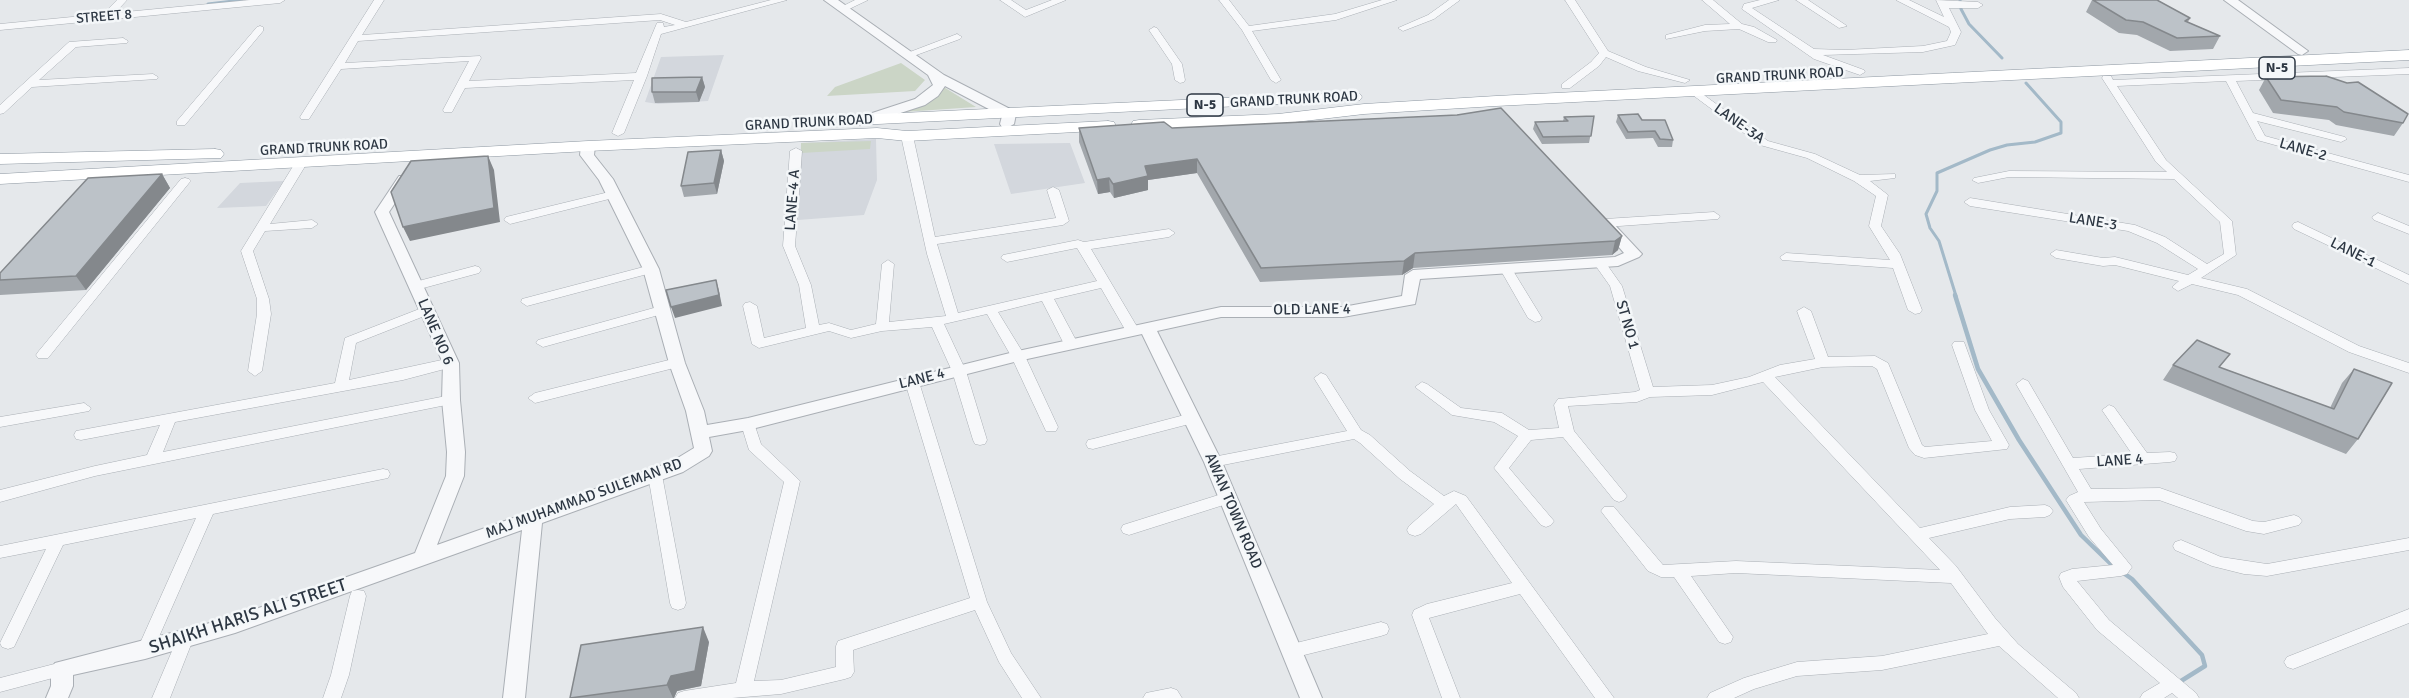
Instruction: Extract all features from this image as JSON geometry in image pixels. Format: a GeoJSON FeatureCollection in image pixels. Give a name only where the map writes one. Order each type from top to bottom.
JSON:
{"type":"FeatureCollection","features":[{"type":"Feature","properties":{"kind":"highway","name":"GRAND TRUNK ROAD"},"geometry":{"type":"LineString","coordinates":[[0,177],[877,133],[1008,119],[1566,86],[2106,76],[2144,68],[2409,45]]}},
{"type":"Feature","properties":{"kind":"highway","name":"GRAND TRUNK ROAD"},"geometry":{"type":"LineString","coordinates":[[0,159],[231,153],[852,121],[1500,108],[1689,85],[1860,72],[2308,55],[2409,56]]}},
{"type":"Feature","properties":{"kind":"highway","name":"GRAND TRUNK ROAD"},"geometry":{"type":"LineString","coordinates":[[2144,68],[2295,67],[2390,61],[2409,56]]}},
{"type":"Feature","properties":{"kind":"highway","name":"GRAND TRUNK ROAD"},"geometry":{"type":"LineString","coordinates":[[877,133],[907,136],[1278,119],[1364,109]]}},
{"type":"Feature","properties":{"kind":"highway"},"geometry":{"type":"LineString","coordinates":[[0,167],[231,153]]}},
{"type":"Feature","properties":{"kind":"street"},"geometry":{"type":"LineString","coordinates":[[109,15],[122,0]]}},
{"type":"Feature","properties":{"kind":"street","name":"STREET 8"},"geometry":{"type":"LineString","coordinates":[[0,27],[109,15],[209,8],[235,2],[280,0]]}},
{"type":"Feature","properties":{"kind":"street"},"geometry":{"type":"LineString","coordinates":[[305,117],[379,0]]}},
{"type":"Feature","properties":{"kind":"street"},"geometry":{"type":"LineString","coordinates":[[658,32],[782,0]]}},
{"type":"Feature","properties":{"kind":"street"},"geometry":{"type":"LineString","coordinates":[[830,0],[933,73],[1008,119]]}},
{"type":"Feature","properties":{"kind":"street"},"geometry":{"type":"LineString","coordinates":[[842,9],[863,0]]}},
{"type":"Feature","properties":{"kind":"street"},"geometry":{"type":"LineString","coordinates":[[1005,0],[1025,14],[1060,0]]}},
{"type":"Feature","properties":{"kind":"street"},"geometry":{"type":"LineString","coordinates":[[1224,0],[1246,29],[1276,80]]}},
{"type":"Feature","properties":{"kind":"street"},"geometry":{"type":"LineString","coordinates":[[1246,29],[1336,17],[1392,0]]}},
{"type":"Feature","properties":{"kind":"street"},"geometry":{"type":"LineString","coordinates":[[1403,28],[1431,17],[1455,0]]}},
{"type":"Feature","properties":{"kind":"street"},"geometry":{"type":"LineString","coordinates":[[1570,0],[1604,53],[1641,69],[1689,85]]}},
{"type":"Feature","properties":{"kind":"street"},"geometry":{"type":"LineString","coordinates":[[1707,0],[1739,26],[1772,40]]}},
{"type":"Feature","properties":{"kind":"street"},"geometry":{"type":"LineString","coordinates":[[1801,0],[1842,26]]}},
{"type":"Feature","properties":{"kind":"street"},"geometry":{"type":"LineString","coordinates":[[1901,0],[1953,25]]}},
{"type":"Feature","properties":{"kind":"street"},"geometry":{"type":"LineString","coordinates":[[2230,0],[2308,55]]}},
{"type":"Feature","properties":{"kind":"street"},"geometry":{"type":"LineString","coordinates":[[1767,1],[1747,6],[1747,9],[1818,57],[1860,72]]}},
{"type":"Feature","properties":{"kind":"street"},"geometry":{"type":"LineString","coordinates":[[1812,51],[1845,53],[1923,49],[1951,43],[1956,32],[1942,3]]}},
{"type":"Feature","properties":{"kind":"street"},"geometry":{"type":"LineString","coordinates":[[1942,3],[1978,5]]}},
{"type":"Feature","properties":{"kind":"street"},"geometry":{"type":"LineString","coordinates":[[356,38],[661,17],[687,25]]}},
{"type":"Feature","properties":{"kind":"street"},"geometry":{"type":"LineString","coordinates":[[618,133],[642,76],[661,17]]}},
{"type":"Feature","properties":{"kind":"street"},"geometry":{"type":"LineString","coordinates":[[1669,37],[1705,28],[1739,26]]}},
{"type":"Feature","properties":{"kind":"street"},"geometry":{"type":"LineString","coordinates":[[181,123],[260,29]]}},
{"type":"Feature","properties":{"kind":"street"},"geometry":{"type":"LineString","coordinates":[[1154,30],[1177,64],[1180,80]]}},
{"type":"Feature","properties":{"kind":"street"},"geometry":{"type":"LineString","coordinates":[[1760,34],[1780,31]]}},
{"type":"Feature","properties":{"kind":"street"},"geometry":{"type":"LineString","coordinates":[[908,55],[957,37]]}},
{"type":"Feature","properties":{"kind":"street"},"geometry":{"type":"LineString","coordinates":[[0,111],[73,44],[123,41]]}},
{"type":"Feature","properties":{"kind":"street"},"geometry":{"type":"LineString","coordinates":[[1566,86],[1595,64],[1604,53]]}},
{"type":"Feature","properties":{"kind":"street"},"geometry":{"type":"LineString","coordinates":[[338,66],[476,58],[448,110]]}},
{"type":"Feature","properties":{"kind":"street"},"geometry":{"type":"LineString","coordinates":[[2106,76],[2230,79],[2409,71]]}},
{"type":"Feature","properties":{"kind":"street"},"geometry":{"type":"LineString","coordinates":[[852,121],[872,118],[920,102],[933,93],[939,85],[933,73]]}},
{"type":"Feature","properties":{"kind":"street"},"geometry":{"type":"LineString","coordinates":[[461,85],[642,76]]}},
{"type":"Feature","properties":{"kind":"street"},"geometry":{"type":"LineString","coordinates":[[2106,76],[2162,162],[2226,221],[2230,255],[2178,287]]}},
{"type":"Feature","properties":{"kind":"street"},"geometry":{"type":"LineString","coordinates":[[30,84],[153,77]]}},
{"type":"Feature","properties":{"kind":"street","name":"LANE-2"},"geometry":{"type":"LineString","coordinates":[[2230,79],[2261,138],[2409,179]]}},
{"type":"Feature","properties":{"kind":"street","name":"LANE-3A"},"geometry":{"type":"LineString","coordinates":[[1689,85],[1764,143],[1811,156],[1858,179],[1882,195],[1875,226],[1894,254],[1896,264]]}},
{"type":"Feature","properties":{"kind":"street"},"geometry":{"type":"LineString","coordinates":[[2251,116],[2341,139]]}},
{"type":"Feature","properties":{"kind":"street"},"geometry":{"type":"LineString","coordinates":[[907,136],[931,242],[953,318]]}},
{"type":"Feature","properties":{"kind":"street","name":"MAJ MUHAMMAD SULEMAN RD"},"geometry":{"type":"LineString","coordinates":[[423,557],[677,467],[703,451],[695,411],[677,363],[663,301],[651,269],[606,179],[587,155],[588,146]]}},
{"type":"Feature","properties":{"kind":"street","name":"LANE-4 A"},"geometry":{"type":"LineString","coordinates":[[796,151],[789,246],[805,285],[813,331]]}},
{"type":"Feature","properties":{"kind":"street","name":"LANE NO 6"},"geometry":{"type":"LineString","coordinates":[[420,156],[382,212],[451,363],[451,400],[456,452],[455,476],[423,557]]}},
{"type":"Feature","properties":{"kind":"street"},"geometry":{"type":"LineString","coordinates":[[255,371],[264,314],[263,300],[247,251],[301,162]]}},
{"type":"Feature","properties":{"kind":"street"},"geometry":{"type":"LineString","coordinates":[[1978,180],[2009,174],[2177,176]]}},
{"type":"Feature","properties":{"kind":"street"},"geometry":{"type":"LineString","coordinates":[[1858,179],[1891,176]]}},
{"type":"Feature","properties":{"kind":"street"},"geometry":{"type":"LineString","coordinates":[[43,355],[185,181]]}},
{"type":"Feature","properties":{"kind":"street"},"geometry":{"type":"LineString","coordinates":[[931,242],[1063,221],[1053,190]]}},
{"type":"Feature","properties":{"kind":"street"},"geometry":{"type":"LineString","coordinates":[[510,220],[613,195]]}},
{"type":"Feature","properties":{"kind":"street","name":"LANE-3"},"geometry":{"type":"LineString","coordinates":[[1970,202],[2131,228],[2161,240],[2207,269]]}},
{"type":"Feature","properties":{"kind":"street"},"geometry":{"type":"LineString","coordinates":[[1601,219],[1714,216]]}},
{"type":"Feature","properties":{"kind":"street"},"geometry":{"type":"LineString","coordinates":[[2378,217],[2409,230]]}},
{"type":"Feature","properties":{"kind":"street","name":"OLD LANE 4"},"geometry":{"type":"LineString","coordinates":[[1140,328],[1221,312],[1343,312],[1409,300],[1413,275],[1618,261],[1634,254],[1601,219]]}},
{"type":"Feature","properties":{"kind":"street"},"geometry":{"type":"LineString","coordinates":[[260,228],[312,224]]}},
{"type":"Feature","properties":{"kind":"street","name":"LANE-1"},"geometry":{"type":"LineString","coordinates":[[2298,226],[2409,280]]}},
{"type":"Feature","properties":{"kind":"street"},"geometry":{"type":"LineString","coordinates":[[1007,258],[1078,244],[1083,246],[1169,233]]}},
{"type":"Feature","properties":{"kind":"street"},"geometry":{"type":"LineString","coordinates":[[1083,246],[1104,283],[1140,328]]}},
{"type":"Feature","properties":{"kind":"street"},"geometry":{"type":"LineString","coordinates":[[2056,254],[2103,262],[2115,261],[2242,292],[2354,349],[2409,368]]}},
{"type":"Feature","properties":{"kind":"street"},"geometry":{"type":"LineString","coordinates":[[1786,257],[1896,264],[1915,310]]}},
{"type":"Feature","properties":{"kind":"street","name":"ST NO 1"},"geometry":{"type":"LineString","coordinates":[[1599,262],[1616,286],[1648,392]]}},
{"type":"Feature","properties":{"kind":"street"},"geometry":{"type":"LineString","coordinates":[[882,327],[888,264]]}},
{"type":"Feature","properties":{"kind":"street"},"geometry":{"type":"LineString","coordinates":[[527,302],[651,269]]}},
{"type":"Feature","properties":{"kind":"street"},"geometry":{"type":"LineString","coordinates":[[416,286],[475,270]]}},
{"type":"Feature","properties":{"kind":"street"},"geometry":{"type":"LineString","coordinates":[[1506,270],[1535,318]]}},
{"type":"Feature","properties":{"kind":"street"},"geometry":{"type":"LineString","coordinates":[[750,306],[759,344],[829,327],[851,334],[882,327],[936,322],[1104,283]]}},
{"type":"Feature","properties":{"kind":"street"},"geometry":{"type":"LineString","coordinates":[[1046,296],[1071,344]]}},
{"type":"Feature","properties":{"kind":"street"},"geometry":{"type":"LineString","coordinates":[[543,343],[663,301]]}},
{"type":"Feature","properties":{"kind":"street"},"geometry":{"type":"LineString","coordinates":[[990,309],[1018,356],[1051,428]]}},
{"type":"Feature","properties":{"kind":"street"},"geometry":{"type":"LineString","coordinates":[[341,387],[350,342],[427,310]]}},
{"type":"Feature","properties":{"kind":"street"},"geometry":{"type":"LineString","coordinates":[[1804,311],[1823,362]]}},
{"type":"Feature","properties":{"kind":"street"},"geometry":{"type":"LineString","coordinates":[[936,322],[958,371],[980,440]]}},
{"type":"Feature","properties":{"kind":"street","name":"LANE 4"},"geometry":{"type":"LineString","coordinates":[[698,433],[748,424],[1018,356],[1140,328]]}},
{"type":"Feature","properties":{"kind":"street","name":"AWAN TOWN ROAD"},"geometry":{"type":"LineString","coordinates":[[1140,328],[1192,418],[1213,462],[1311,698]]}},
{"type":"Feature","properties":{"kind":"street"},"geometry":{"type":"LineString","coordinates":[[1619,496],[1567,432],[1561,405],[1563,402],[1637,397],[1648,392],[1712,390],[1766,376],[1780,370],[1823,362],[1875,361],[1883,366],[1916,448],[1920,451],[1924,453],[2002,445],[1982,410],[1959,345]]}},
{"type":"Feature","properties":{"kind":"street"},"geometry":{"type":"LineString","coordinates":[[81,435],[341,387],[451,363]]}},
{"type":"Feature","properties":{"kind":"street"},"geometry":{"type":"LineString","coordinates":[[535,398],[677,363]]}},
{"type":"Feature","properties":{"kind":"street"},"geometry":{"type":"LineString","coordinates":[[1766,376],[1955,577],[2002,638],[2070,698]]}},
{"type":"Feature","properties":{"kind":"street"},"geometry":{"type":"LineString","coordinates":[[1321,378],[1356,434],[1444,504]]}},
{"type":"Feature","properties":{"kind":"street"},"geometry":{"type":"LineString","coordinates":[[912,382],[979,602],[1005,657],[1032,698]]}},
{"type":"Feature","properties":{"kind":"street"},"geometry":{"type":"LineString","coordinates":[[2023,384],[2087,495]]}},
{"type":"Feature","properties":{"kind":"street"},"geometry":{"type":"LineString","coordinates":[[1422,387],[1457,412],[1497,417],[1527,435],[1567,432]]}},
{"type":"Feature","properties":{"kind":"street"},"geometry":{"type":"LineString","coordinates":[[0,496],[78,475],[451,400]]}},
{"type":"Feature","properties":{"kind":"street"},"geometry":{"type":"LineString","coordinates":[[0,422],[84,408]]}},
{"type":"Feature","properties":{"kind":"street"},"geometry":{"type":"LineString","coordinates":[[2109,410],[2143,459]]}},
{"type":"Feature","properties":{"kind":"street"},"geometry":{"type":"LineString","coordinates":[[1093,444],[1192,418]]}},
{"type":"Feature","properties":{"kind":"street"},"geometry":{"type":"LineString","coordinates":[[152,460],[169,420]]}},
{"type":"Feature","properties":{"kind":"street"},"geometry":{"type":"LineString","coordinates":[[742,689],[792,481],[754,446],[748,424]]}},
{"type":"Feature","properties":{"kind":"street"},"geometry":{"type":"LineString","coordinates":[[1213,462],[1356,434]]}},
{"type":"Feature","properties":{"kind":"street"},"geometry":{"type":"LineString","coordinates":[[1527,435],[1501,468],[1546,521]]}},
{"type":"Feature","properties":{"kind":"street","name":"LANE 4"},"geometry":{"type":"LineString","coordinates":[[2070,464],[2170,457]]}},
{"type":"Feature","properties":{"kind":"street"},"geometry":{"type":"LineString","coordinates":[[0,552],[383,474]]}},
{"type":"Feature","properties":{"kind":"street"},"geometry":{"type":"LineString","coordinates":[[655,475],[678,603]]}},
{"type":"Feature","properties":{"kind":"street"},"geometry":{"type":"LineString","coordinates":[[2190,698],[2103,625],[2067,577],[2121,570],[2124,567],[2095,533],[2074,500],[2087,495],[2160,494],[2258,528],[2294,521]]}},
{"type":"Feature","properties":{"kind":"street"},"geometry":{"type":"LineString","coordinates":[[1415,530],[1454,496],[1461,500],[1605,698]]}},
{"type":"Feature","properties":{"kind":"street"},"geometry":{"type":"LineString","coordinates":[[1130,529],[1228,498]]}},
{"type":"Feature","properties":{"kind":"street"},"geometry":{"type":"LineString","coordinates":[[145,650],[207,511]]}},
{"type":"Feature","properties":{"kind":"street"},"geometry":{"type":"LineString","coordinates":[[1609,511],[1656,569],[1736,567],[1955,577]]}},
{"type":"Feature","properties":{"kind":"street"},"geometry":{"type":"LineString","coordinates":[[1916,534],[2010,513],[2045,511]]}},
{"type":"Feature","properties":{"kind":"street"},"geometry":{"type":"LineString","coordinates":[[514,698],[533,519]]}},
{"type":"Feature","properties":{"kind":"street"},"geometry":{"type":"LineString","coordinates":[[8,642],[57,542]]}},
{"type":"Feature","properties":{"kind":"street"},"geometry":{"type":"LineString","coordinates":[[2181,546],[2218,562],[2267,570],[2409,544]]}},
{"type":"Feature","properties":{"kind":"street","name":"SHAIKH HARIS ALI STREET"},"geometry":{"type":"LineString","coordinates":[[0,685],[145,650],[235,625],[423,557]]}},
{"type":"Feature","properties":{"kind":"street"},"geometry":{"type":"LineString","coordinates":[[1678,570],[1725,637]]}},
{"type":"Feature","properties":{"kind":"street"},"geometry":{"type":"LineString","coordinates":[[1451,698],[1420,615],[1427,611],[1525,586]]}},
{"type":"Feature","properties":{"kind":"street"},"geometry":{"type":"LineString","coordinates":[[332,698],[340,675],[358,596]]}},
{"type":"Feature","properties":{"kind":"street"},"geometry":{"type":"LineString","coordinates":[[694,697],[742,689],[780,692],[845,672],[844,645],[979,602]]}},
{"type":"Feature","properties":{"kind":"street"},"geometry":{"type":"LineString","coordinates":[[2292,662],[2409,616]]}},
{"type":"Feature","properties":{"kind":"street"},"geometry":{"type":"LineString","coordinates":[[1292,651],[1381,629]]}},
{"type":"Feature","properties":{"kind":"street"},"geometry":{"type":"LineString","coordinates":[[161,698],[186,637]]}},
{"type":"Feature","properties":{"kind":"street"},"geometry":{"type":"LineString","coordinates":[[1716,698],[1750,683],[1797,669],[1882,663],[2002,638]]}},
{"type":"Feature","properties":{"kind":"street"},"geometry":{"type":"LineString","coordinates":[[57,698],[62,686],[62,669]]}},
{"type":"Feature","properties":{"kind":"street"},"geometry":{"type":"LineString","coordinates":[[2150,698],[2173,684]]}},
{"type":"Feature","properties":{"kind":"street"},"geometry":{"type":"LineString","coordinates":[[1152,698],[1171,695],[1173,698]]}},
{"type":"Feature","properties":{"kind":"shaded area"},"geometry":{"type":"Polygon","coordinates":[[[724,55],[708,101],[658,104],[645,102],[661,57],[724,55]]]}},
{"type":"Feature","properties":{"kind":"shaded area"},"geometry":{"type":"Polygon","coordinates":[[[876,139],[877,180],[864,215],[798,220],[801,143],[876,139]]]}},
{"type":"Feature","properties":{"kind":"shaded area"},"geometry":{"type":"Polygon","coordinates":[[[1070,143],[1085,183],[1011,194],[994,144],[1070,143]]]}},
{"type":"Feature","properties":{"kind":"shaded area"},"geometry":{"type":"Polygon","coordinates":[[[284,181],[266,206],[217,208],[240,183],[284,181]]]}},
{"type":"Feature","properties":{"kind":"green space"},"geometry":{"type":"Polygon","coordinates":[[[901,63],[925,80],[915,91],[827,96],[835,87],[901,63]]]}},
{"type":"Feature","properties":{"kind":"green space"},"geometry":{"type":"Polygon","coordinates":[[[942,86],[976,107],[903,112],[942,86]]]}},
{"type":"Feature","properties":{"kind":"green space"},"geometry":{"type":"Polygon","coordinates":[[[871,141],[870,149],[801,153],[801,143],[871,141]]]}},
{"type":"Feature","properties":{"kind":"building"},"geometry":{"type":"Polygon","coordinates":[[[2093,0],[2157,0],[2190,18],[2185,21],[2220,36],[2177,38],[2143,22],[2126,20],[2093,0]]]}},
{"type":"Feature","properties":{"kind":"building"},"geometry":{"type":"Polygon","coordinates":[[[2326,76],[2347,83],[2358,82],[2408,114],[2403,123],[2344,112],[2337,107],[2281,100],[2266,77],[2326,76]]]}},
{"type":"Feature","properties":{"kind":"building"},"geometry":{"type":"Polygon","coordinates":[[[702,77],[696,92],[652,92],[652,78],[702,77]]]}},
{"type":"Feature","properties":{"kind":"building"},"geometry":{"type":"Polygon","coordinates":[[[1501,108],[1622,236],[1615,241],[1415,253],[1404,261],[1261,268],[1197,159],[1145,166],[1148,176],[1113,184],[1109,178],[1097,180],[1079,128],[1164,122],[1172,128],[1457,115],[1501,108]]]}},
{"type":"Feature","properties":{"kind":"building"},"geometry":{"type":"Polygon","coordinates":[[[1638,114],[1642,120],[1665,120],[1673,140],[1660,139],[1655,131],[1628,132],[1618,115],[1638,114]]]}},
{"type":"Feature","properties":{"kind":"building"},"geometry":{"type":"Polygon","coordinates":[[[1594,116],[1591,136],[1543,137],[1535,122],[1568,121],[1564,117],[1594,116]]]}},
{"type":"Feature","properties":{"kind":"building"},"geometry":{"type":"Polygon","coordinates":[[[721,150],[714,183],[681,186],[688,152],[721,150]]]}},
{"type":"Feature","properties":{"kind":"building"},"geometry":{"type":"Polygon","coordinates":[[[488,156],[494,208],[403,227],[391,192],[411,161],[488,156]]]}},
{"type":"Feature","properties":{"kind":"building"},"geometry":{"type":"Polygon","coordinates":[[[162,174],[76,276],[0,280],[0,273],[88,178],[162,174]]]}},
{"type":"Feature","properties":{"kind":"building"},"geometry":{"type":"Polygon","coordinates":[[[716,280],[719,295],[671,307],[666,290],[716,280]]]}},
{"type":"Feature","properties":{"kind":"building"},"geometry":{"type":"Polygon","coordinates":[[[2197,340],[2230,354],[2219,367],[2334,409],[2354,369],[2392,383],[2358,439],[2173,365],[2197,340]]]}},
{"type":"Feature","properties":{"kind":"building"},"geometry":{"type":"Polygon","coordinates":[[[703,627],[695,671],[671,676],[667,685],[570,698],[581,645],[703,627]]]}},
{"type":"Feature","properties":{"kind":"waterway"},"geometry":{"type":"LineString","coordinates":[[208,4],[242,0]]}},
{"type":"Feature","properties":{"kind":"waterway"},"geometry":{"type":"LineString","coordinates":[[1960,0],[1961,9],[1969,24],[2002,58]]}},
{"type":"Feature","properties":{"kind":"waterway"},"geometry":{"type":"LineString","coordinates":[[1956,296],[1939,241],[1930,228],[1926,214],[1937,191],[1937,173],[1990,150],[2007,145],[2035,142],[2061,133],[2061,122],[2026,83]]}},
{"type":"Feature","properties":{"kind":"waterway"},"geometry":{"type":"LineString","coordinates":[[1955,295],[1978,369],[2019,440],[2081,535],[2115,568]]}},
{"type":"Feature","properties":{"kind":"waterway"},"geometry":{"type":"LineString","coordinates":[[2122,572],[2132,579],[2202,655],[2205,666],[2181,681]]}}]}
